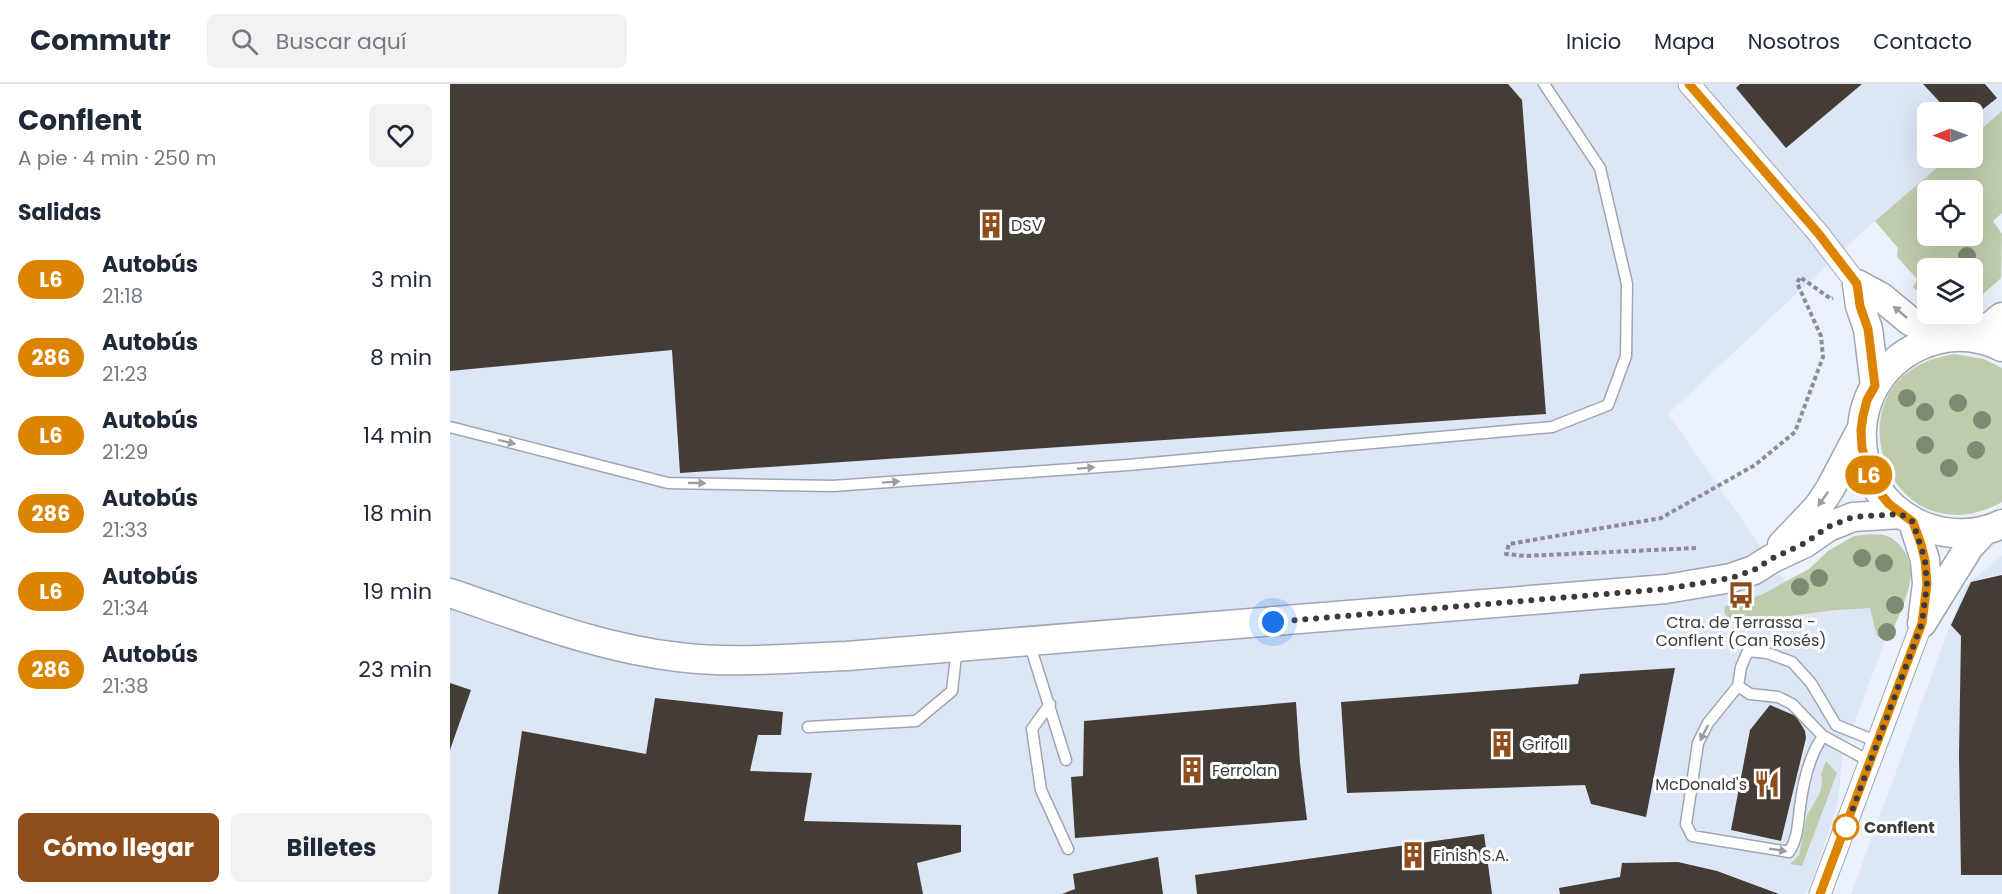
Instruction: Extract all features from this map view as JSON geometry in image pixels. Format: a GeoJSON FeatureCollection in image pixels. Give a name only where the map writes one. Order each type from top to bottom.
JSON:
{"type":"FeatureCollection","features":[{"type":"Feature","properties":{"kind":"main road"},"geometry":{"type":"LineString","coordinates":[[1857,284],[1881,297],[1911,321],[1944,338],[1989,343],[2002,317]]}},
{"type":"Feature","properties":{"kind":"main road"},"geometry":{"type":"LineString","coordinates":[[1857,284],[1860,306],[1868,329],[1875,386]]}},
{"type":"Feature","properties":{"kind":"main road"},"geometry":{"type":"LineString","coordinates":[[1944,338],[1923,344],[1904,354],[1887,368],[1867,400],[1861,430],[1862,448],[1871,478],[1889,504],[1907,518],[1934,531],[1951,533],[1968,533],[1994,527]]}},
{"type":"Feature","properties":{"kind":"main road"},"geometry":{"type":"LineString","coordinates":[[1771,559],[1818,507],[1861,430]]}},
{"type":"Feature","properties":{"kind":"main road"},"geometry":{"type":"LineString","coordinates":[[450,593],[595,641],[678,657],[747,659],[847,656],[1665,589],[1731,578],[1754,570],[1805,543],[1828,527],[1853,517],[1907,518]]}},
{"type":"Feature","properties":{"kind":"main road"},"geometry":{"type":"LineString","coordinates":[[1907,518],[1925,560],[1927,584],[1922,623]]}},
{"type":"Feature","properties":{"kind":"main road"},"geometry":{"type":"LineString","coordinates":[[1922,623],[1969,547],[1994,527]]}},
{"type":"Feature","properties":{"kind":"street"},"geometry":{"type":"LineString","coordinates":[[1689,84],[1818,233],[1857,284]]}},
{"type":"Feature","properties":{"kind":"street"},"geometry":{"type":"LineString","coordinates":[[1820,894],[1922,623]]}},
{"type":"Feature","properties":{"kind":"lane"},"geometry":{"type":"LineString","coordinates":[[450,427],[668,483],[833,486],[1128,465],[1552,427],[1608,405],[1626,356],[1627,284],[1600,168],[1544,84]]}},
{"type":"Feature","properties":{"kind":"lane"},"geometry":{"type":"LineString","coordinates":[[1029,642],[1066,760]]}},
{"type":"Feature","properties":{"kind":"lane"},"geometry":{"type":"LineString","coordinates":[[808,727],[916,720],[952,691],[957,648]]}},
{"type":"Feature","properties":{"kind":"lane"},"geometry":{"type":"LineString","coordinates":[[1823,736],[1813,753],[1800,804],[1795,842],[1789,852],[1692,836],[1686,825],[1698,743],[1708,723],[1738,686],[1741,667],[1748,651],[1767,652],[1792,662],[1811,683],[1836,725],[1874,752]]}},
{"type":"Feature","properties":{"kind":"lane"},"geometry":{"type":"LineString","coordinates":[[1738,686],[1750,694],[1778,697],[1792,704],[1823,736],[1874,752]]}},
{"type":"Feature","properties":{"kind":"lane"},"geometry":{"type":"LineString","coordinates":[[1050,704],[1032,729],[1041,790],[1068,849]]}},
{"type":"Feature","properties":{"kind":"path"},"geometry":{"type":"LineString","coordinates":[[1696,548],[1525,556],[1506,554],[1509,544],[1661,518],[1766,458],[1795,432],[1823,357],[1821,336],[1797,283],[1800,277],[1831,299],[1857,284]]}},
{"type":"Feature","properties":{"kind":"shaded area"},"geometry":{"type":"Polygon","coordinates":[[[450,84],[2002,84],[2002,111],[1983,127],[1983,102],[1917,102],[1917,168],[1936,168],[1923,180],[1917,180],[1917,185],[1860,234],[1668,414],[1799,601],[1861,596],[1896,612],[1843,753],[1838,802],[1814,876],[1805,894],[450,894],[450,84]]]}},
{"type":"Feature","properties":{"kind":"shaded area"},"geometry":{"type":"Polygon","coordinates":[[[2002,555],[2002,894],[1851,894],[1964,588],[2002,555]]]}},
{"type":"Feature","properties":{"kind":"green space"},"geometry":{"type":"Polygon","coordinates":[[[2002,111],[2002,213],[1993,221],[2002,234],[2001,278],[1983,294],[1983,258],[1917,258],[1917,279],[1897,257],[1898,248],[1875,221],[1917,185],[1917,246],[1983,246],[1983,180],[1923,180],[1936,168],[1983,168],[1983,127],[2002,111]]]}},
{"type":"Feature","properties":{"kind":"green space"},"geometry":{"type":"Polygon","coordinates":[[[1917,279],[1917,290],[1913,288],[1917,279]]]}},
{"type":"Feature","properties":{"kind":"green space"},"geometry":{"type":"Polygon","coordinates":[[[1955,354],[1984,359],[2002,368],[2002,502],[1961,515],[1926,508],[1900,488],[1884,459],[1880,426],[1889,394],[1913,368],[1955,354]]]}},
{"type":"Feature","properties":{"kind":"green space"},"geometry":{"type":"Polygon","coordinates":[[[1870,534],[1890,537],[1900,545],[1911,569],[1908,592],[1888,641],[1877,636],[1870,608],[1780,617],[1727,619],[1725,606],[1761,595],[1809,569],[1828,551],[1854,536],[1870,534]]]}},
{"type":"Feature","properties":{"kind":"green space"},"geometry":{"type":"Polygon","coordinates":[[[1826,761],[1837,773],[1802,866],[1790,864],[1799,855],[1807,815],[1820,793],[1821,774],[1826,761]]]}},
{"type":"Feature","properties":{"kind":"building","name":"DSV"},"geometry":{"type":"Polygon","coordinates":[[[450,84],[1508,84],[1522,100],[1546,414],[680,473],[672,350],[450,371],[450,84]]]}},
{"type":"Feature","properties":{"kind":"building"},"geometry":{"type":"Polygon","coordinates":[[[1740,84],[1862,84],[1786,148],[1736,88],[1740,84]]]}},
{"type":"Feature","properties":{"kind":"building"},"geometry":{"type":"Polygon","coordinates":[[[1923,84],[1985,84],[1997,98],[1983,109],[1983,102],[1940,102],[1923,84]]]}},
{"type":"Feature","properties":{"kind":"building"},"geometry":{"type":"Polygon","coordinates":[[[2002,575],[2002,875],[1961,875],[1959,754],[1961,636],[1951,625],[1971,582],[2002,575]]]}},
{"type":"Feature","properties":{"kind":"building","name":"Grifoll"},"geometry":{"type":"Polygon","coordinates":[[[1675,668],[1646,817],[1591,804],[1585,785],[1347,793],[1341,702],[1578,684],[1580,674],[1675,668]]]}},
{"type":"Feature","properties":{"kind":"building"},"geometry":{"type":"Polygon","coordinates":[[[450,683],[471,690],[450,750],[450,683]]]}},
{"type":"Feature","properties":{"kind":"building"},"geometry":{"type":"Polygon","coordinates":[[[655,698],[783,712],[781,735],[758,735],[750,771],[812,773],[804,821],[961,825],[961,852],[917,863],[923,894],[498,894],[522,731],[646,754],[655,698]]]}},
{"type":"Feature","properties":{"kind":"building","name":"Ferrolan"},"geometry":{"type":"Polygon","coordinates":[[[1296,702],[1307,820],[1075,838],[1071,777],[1083,776],[1084,721],[1296,702]]]}},
{"type":"Feature","properties":{"kind":"building","name":"McDonald's"},"geometry":{"type":"Polygon","coordinates":[[[1770,705],[1796,716],[1805,731],[1806,738],[1781,841],[1731,830],[1750,730],[1770,705]]]}},
{"type":"Feature","properties":{"kind":"building","name":"Finish S.A."},"geometry":{"type":"Polygon","coordinates":[[[1484,834],[1492,894],[1197,894],[1195,875],[1484,834]]]}},
{"type":"Feature","properties":{"kind":"building"},"geometry":{"type":"Polygon","coordinates":[[[1158,857],[1163,894],[1062,894],[1075,889],[1073,874],[1158,857]]]}},
{"type":"Feature","properties":{"kind":"building"},"geometry":{"type":"Polygon","coordinates":[[[1678,862],[1717,871],[1779,894],[1560,894],[1559,888],[1620,877],[1622,863],[1678,862]]]}},
{"type":"Feature","properties":{"kind":"bus line","name":"L6"},"geometry":{"type":"LineString","coordinates":[[1689,84],[1818,233],[1857,284],[1860,306],[1868,329],[1875,386],[1867,400],[1861,430],[1865,464],[1879,492],[1889,504],[1913,522],[1925,560],[1927,584],[1922,623],[1820,894]]}},
{"type":"Feature","properties":{"kind":"place","name":"DSV"},"geometry":{"type":"Point","coordinates":[991,225]}},
{"type":"Feature","properties":{"kind":"place","name":"Ctra. de Terrassa - Conflent (Can Rosés)"},"geometry":{"type":"Point","coordinates":[1741,595]}},
{"type":"Feature","properties":{"kind":"place","name":"Grifoll"},"geometry":{"type":"Point","coordinates":[1502,744]}},
{"type":"Feature","properties":{"kind":"place","name":"Ferrolan"},"geometry":{"type":"Point","coordinates":[1192,770]}},
{"type":"Feature","properties":{"kind":"place","name":"McDonald's"},"geometry":{"type":"Point","coordinates":[1767,784]}},
{"type":"Feature","properties":{"kind":"place","name":"Conflent"},"geometry":{"type":"Point","coordinates":[1846,827]}},
{"type":"Feature","properties":{"kind":"place","name":"Finish S.A."},"geometry":{"type":"Point","coordinates":[1413,855]}},
{"type":"Feature","properties":{"kind":"route"},"geometry":{"type":"LineString","coordinates":[[1273,622],[1665,589],[1703,583],[1731,578],[1754,570],[1805,543],[1828,527],[1853,517],[1901,514],[1913,522],[1925,560],[1927,584],[1922,623],[1846,827]]}}]}
